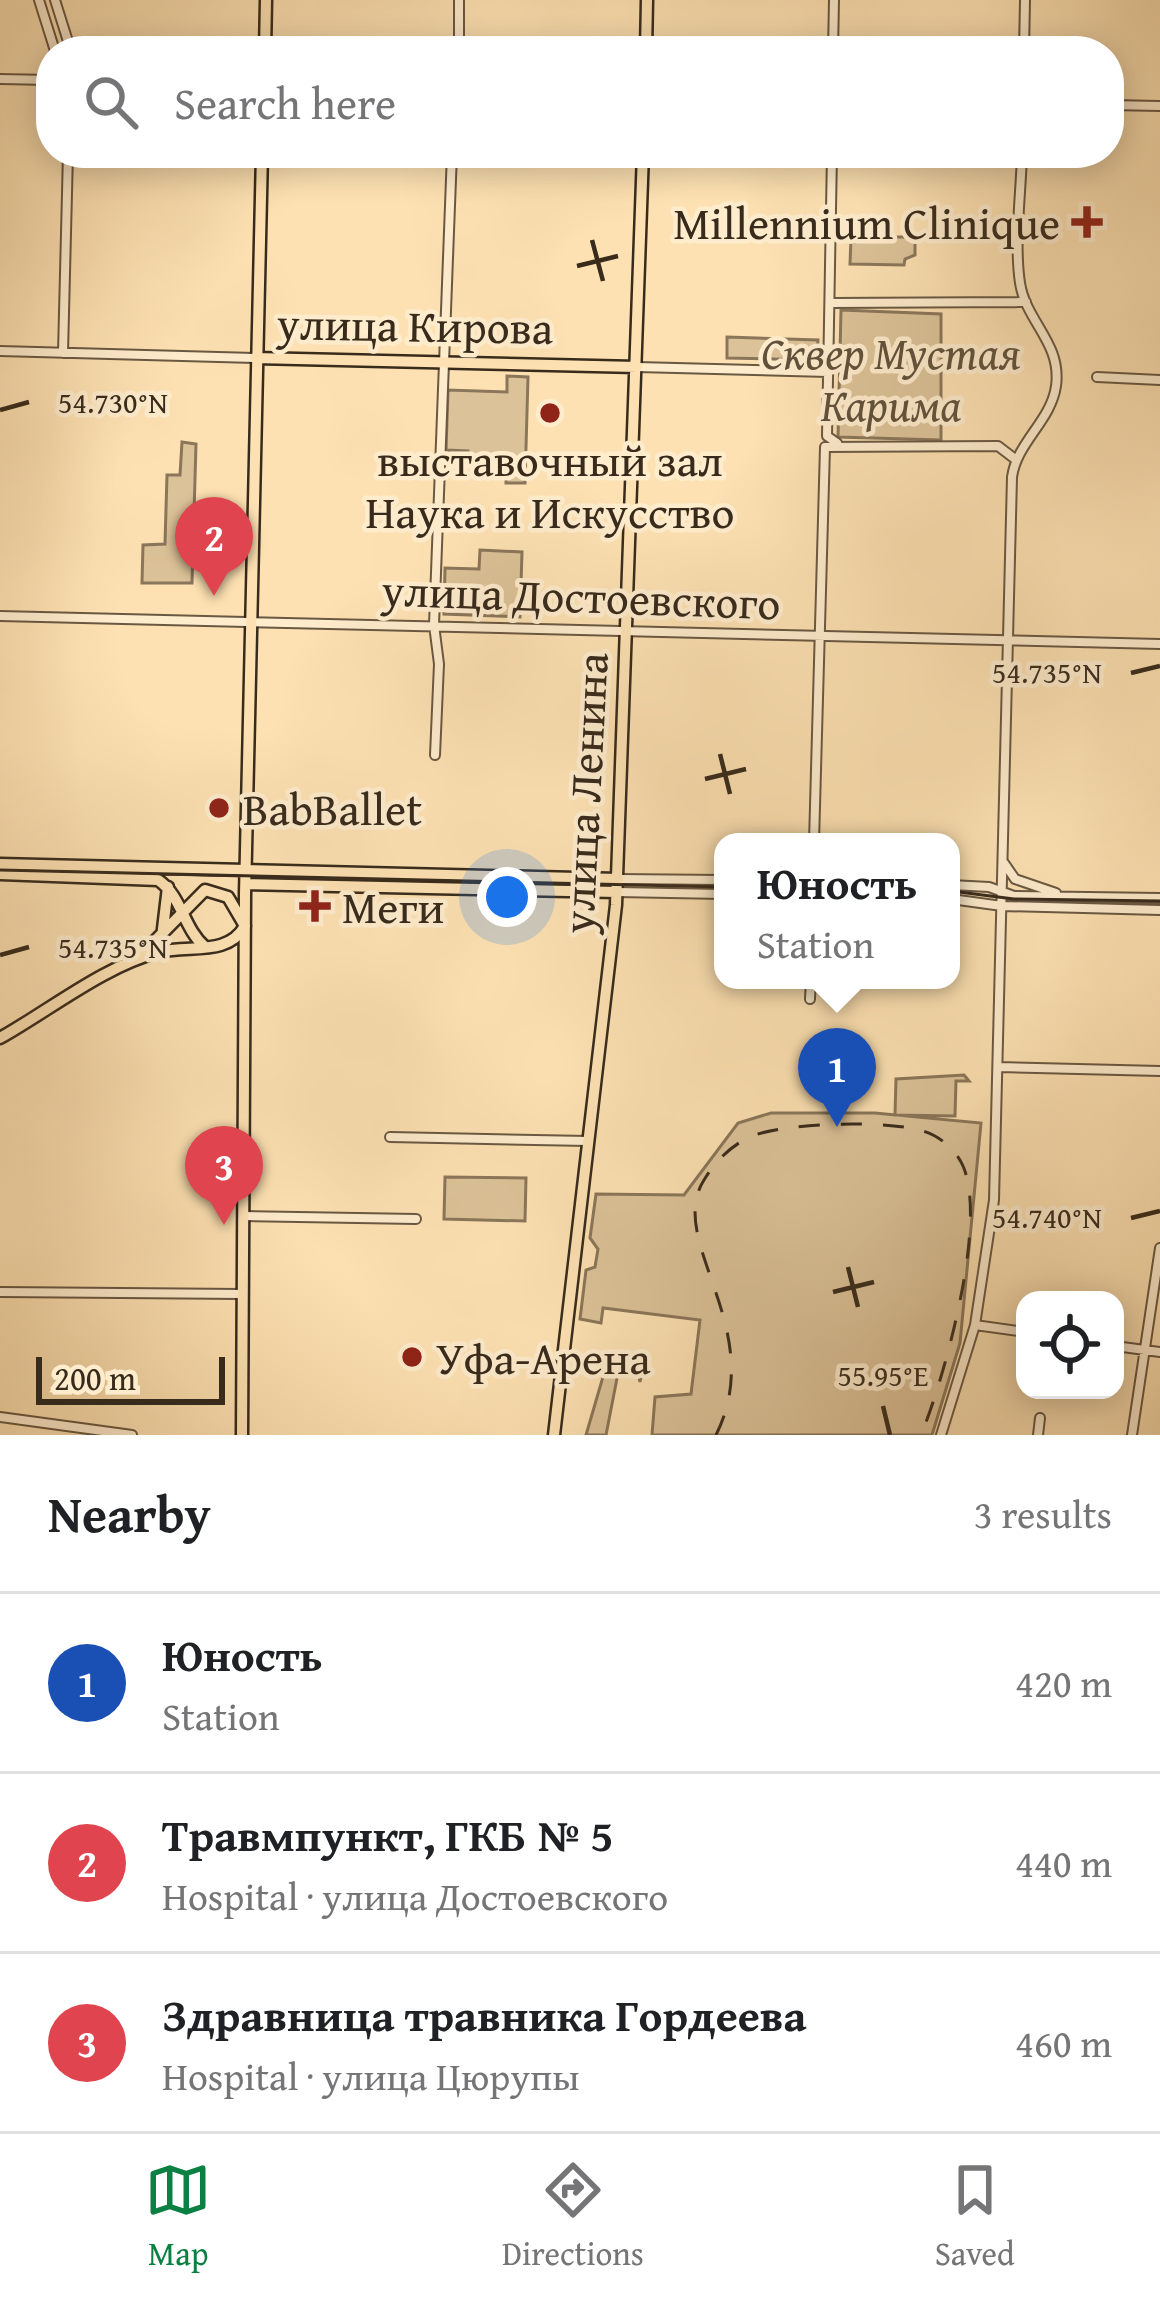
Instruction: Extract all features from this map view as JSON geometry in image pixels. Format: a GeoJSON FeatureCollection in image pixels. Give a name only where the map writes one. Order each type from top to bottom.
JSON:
{"type":"FeatureCollection","features":[{"type":"Feature","properties":{"kind":"main road"},"geometry":{"type":"LineString","coordinates":[[265,36],[266,0]]}},
{"type":"Feature","properties":{"kind":"main road"},"geometry":{"type":"LineString","coordinates":[[646,0],[646,36]]}},
{"type":"Feature","properties":{"kind":"main road"},"geometry":{"type":"LineString","coordinates":[[242,1435],[245,926],[261,168]]}},
{"type":"Feature","properties":{"kind":"main road","name":"улица Ленина"},"geometry":{"type":"LineString","coordinates":[[554,1435],[617,885],[630,630],[643,168]]}},
{"type":"Feature","properties":{"kind":"main road","name":"улица Кирова"},"geometry":{"type":"LineString","coordinates":[[255,358],[637,367]]}},
{"type":"Feature","properties":{"kind":"main road"},"geometry":{"type":"LineString","coordinates":[[0,865],[248,869],[617,885]]}},
{"type":"Feature","properties":{"kind":"main road"},"geometry":{"type":"LineString","coordinates":[[182,911],[203,868]]}},
{"type":"Feature","properties":{"kind":"main road"},"geometry":{"type":"LineString","coordinates":[[0,874],[154,879],[168,887],[190,933],[205,947]]}},
{"type":"Feature","properties":{"kind":"main road"},"geometry":{"type":"LineString","coordinates":[[247,884],[617,885]]}},
{"type":"Feature","properties":{"kind":"main road"},"geometry":{"type":"LineString","coordinates":[[161,937],[168,887]]}},
{"type":"Feature","properties":{"kind":"main road"},"geometry":{"type":"LineString","coordinates":[[0,1038],[137,959],[195,894],[215,890],[235,904],[245,926]]}},
{"type":"Feature","properties":{"kind":"main road"},"geometry":{"type":"LineString","coordinates":[[137,959],[219,947],[238,938],[245,926]]}},
{"type":"Feature","properties":{"kind":"main road"},"geometry":{"type":"LineString","coordinates":[[219,947],[246,961]]}},
{"type":"Feature","properties":{"kind":"street"},"geometry":{"type":"LineString","coordinates":[[39,0],[50,36]]}},
{"type":"Feature","properties":{"kind":"street"},"geometry":{"type":"LineString","coordinates":[[55,0],[66,36]]}},
{"type":"Feature","properties":{"kind":"street"},"geometry":{"type":"LineString","coordinates":[[459,0],[459,36]]}},
{"type":"Feature","properties":{"kind":"street"},"geometry":{"type":"LineString","coordinates":[[832,36],[833,0]]}},
{"type":"Feature","properties":{"kind":"street"},"geometry":{"type":"LineString","coordinates":[[1024,36],[1025,0]]}},
{"type":"Feature","properties":{"kind":"street"},"geometry":{"type":"LineString","coordinates":[[0,79],[36,80]]}},
{"type":"Feature","properties":{"kind":"street"},"geometry":{"type":"LineString","coordinates":[[1124,105],[1160,106]]}},
{"type":"Feature","properties":{"kind":"street"},"geometry":{"type":"LineString","coordinates":[[62,353],[68,168]]}},
{"type":"Feature","properties":{"kind":"street"},"geometry":{"type":"LineString","coordinates":[[435,754],[439,664],[434,625],[451,168]]}},
{"type":"Feature","properties":{"kind":"street"},"geometry":{"type":"LineString","coordinates":[[832,168],[827,436],[838,444]]}},
{"type":"Feature","properties":{"kind":"street"},"geometry":{"type":"LineString","coordinates":[[941,1435],[975,1324],[994,1200],[1002,906],[1008,894],[1004,863],[1006,640],[1016,459],[1045,415],[1056,387],[1053,349],[1026,302],[1019,270],[1022,168]]}},
{"type":"Feature","properties":{"kind":"street"},"geometry":{"type":"LineString","coordinates":[[830,303],[1026,302]]}},
{"type":"Feature","properties":{"kind":"street","name":"улица Кирова"},"geometry":{"type":"LineString","coordinates":[[0,351],[255,358]]}},
{"type":"Feature","properties":{"kind":"street","name":"улица Кирова"},"geometry":{"type":"LineString","coordinates":[[637,367],[828,372]]}},
{"type":"Feature","properties":{"kind":"street"},"geometry":{"type":"LineString","coordinates":[[1097,377],[1160,380]]}},
{"type":"Feature","properties":{"kind":"street"},"geometry":{"type":"LineString","coordinates":[[814,833],[825,447],[998,446],[1016,459]]}},
{"type":"Feature","properties":{"kind":"street","name":"улица Достоевского"},"geometry":{"type":"LineString","coordinates":[[0,616],[1160,644]]}},
{"type":"Feature","properties":{"kind":"street"},"geometry":{"type":"LineString","coordinates":[[1004,863],[1015,878],[1069,897]]}},
{"type":"Feature","properties":{"kind":"street"},"geometry":{"type":"LineString","coordinates":[[617,885],[714,880]]}},
{"type":"Feature","properties":{"kind":"street"},"geometry":{"type":"LineString","coordinates":[[617,885],[714,893]]}},
{"type":"Feature","properties":{"kind":"street"},"geometry":{"type":"LineString","coordinates":[[960,886],[1008,894],[1160,898]]}},
{"type":"Feature","properties":{"kind":"street"},"geometry":{"type":"LineString","coordinates":[[960,900],[1002,906],[1160,910]]}},
{"type":"Feature","properties":{"kind":"street"},"geometry":{"type":"LineString","coordinates":[[810,999],[811,989]]}},
{"type":"Feature","properties":{"kind":"street"},"geometry":{"type":"LineString","coordinates":[[999,1067],[1160,1071]]}},
{"type":"Feature","properties":{"kind":"street"},"geometry":{"type":"LineString","coordinates":[[390,1137],[588,1141]]}},
{"type":"Feature","properties":{"kind":"street"},"geometry":{"type":"LineString","coordinates":[[243,1216],[416,1219]]}},
{"type":"Feature","properties":{"kind":"street"},"geometry":{"type":"LineString","coordinates":[[1132,1435],[1141,1350],[1160,1248]]}},
{"type":"Feature","properties":{"kind":"street"},"geometry":{"type":"LineString","coordinates":[[0,1292],[242,1294]]}},
{"type":"Feature","properties":{"kind":"street"},"geometry":{"type":"LineString","coordinates":[[975,1324],[1016,1331]]}},
{"type":"Feature","properties":{"kind":"street"},"geometry":{"type":"LineString","coordinates":[[1124,1347],[1160,1352]]}},
{"type":"Feature","properties":{"kind":"street"},"geometry":{"type":"LineString","coordinates":[[0,1418],[132,1435]]}},
{"type":"Feature","properties":{"kind":"street"},"geometry":{"type":"LineString","coordinates":[[1038,1435],[1040,1418]]}},
{"type":"Feature","properties":{"kind":"green space"},"geometry":{"type":"Polygon","coordinates":[[[851,237],[909,237],[915,240],[915,255],[905,259],[904,265],[850,264],[851,237]]]}},
{"type":"Feature","properties":{"kind":"green space","name":"Сквер Мустая Карима"},"geometry":{"type":"Polygon","coordinates":[[[841,310],[941,314],[941,440],[838,437],[841,310]]]}},
{"type":"Feature","properties":{"kind":"green space"},"geometry":{"type":"Polygon","coordinates":[[[727,337],[818,340],[817,360],[727,358],[727,337]]]}},
{"type":"Feature","properties":{"kind":"green space"},"geometry":{"type":"Polygon","coordinates":[[[507,376],[528,377],[525,483],[506,483],[506,462],[468,461],[468,451],[446,450],[448,390],[507,392],[507,376]]]}},
{"type":"Feature","properties":{"kind":"green space"},"geometry":{"type":"Polygon","coordinates":[[[182,442],[196,444],[192,583],[142,583],[143,545],[165,544],[167,475],[180,475],[182,442]]]}},
{"type":"Feature","properties":{"kind":"green space"},"geometry":{"type":"Polygon","coordinates":[[[480,550],[522,552],[520,617],[444,614],[445,568],[479,569],[480,550]]]}},
{"type":"Feature","properties":{"kind":"green space"},"geometry":{"type":"Polygon","coordinates":[[[964,1075],[969,1081],[956,1081],[955,1116],[895,1115],[896,1079],[964,1075]]]}},
{"type":"Feature","properties":{"kind":"green space"},"geometry":{"type":"Polygon","coordinates":[[[771,1113],[875,1113],[981,1123],[960,1343],[932,1435],[652,1435],[655,1397],[691,1394],[700,1320],[603,1308],[601,1323],[580,1319],[586,1270],[595,1267],[598,1249],[590,1238],[596,1194],[684,1195],[738,1123],[771,1113]]]}},
{"type":"Feature","properties":{"kind":"green space"},"geometry":{"type":"Polygon","coordinates":[[[445,1177],[526,1178],[525,1221],[444,1219],[445,1177]]]}},
{"type":"Feature","properties":{"kind":"green space"},"geometry":{"type":"Polygon","coordinates":[[[607,1363],[643,1366],[640,1382],[637,1369],[619,1368],[606,1435],[586,1435],[607,1363]]]}},
{"type":"Feature","properties":{"kind":"tram line"},"geometry":{"type":"LineString","coordinates":[[0,870],[714,887]]}},
{"type":"Feature","properties":{"kind":"tram line"},"geometry":{"type":"LineString","coordinates":[[960,892],[1014,899],[1160,901]]}},
{"type":"Feature","properties":{"kind":"railway"},"geometry":{"type":"LineString","coordinates":[[716,1435],[729,1396],[731,1359],[697,1231],[695,1204],[704,1180],[724,1155],[750,1137],[786,1128],[862,1124],[907,1127],[935,1136],[960,1160],[969,1192],[967,1261],[960,1301],[921,1435]]}},
{"type":"Feature","properties":{"kind":"place","name":"Millennium Clinique"},"geometry":{"type":"Point","coordinates":[1087,222]}},
{"type":"Feature","properties":{"kind":"place","name":"выставочный зал Наука и Искусство"},"geometry":{"type":"Point","coordinates":[550,413]}},
{"type":"Feature","properties":{"kind":"place","name":"Травмпункт, ГКБ № 5"},"geometry":{"type":"Point","coordinates":[214,596]}},
{"type":"Feature","properties":{"kind":"place","name":"BabBallet"},"geometry":{"type":"Point","coordinates":[219,808]}},
{"type":"Feature","properties":{"kind":"place","name":"Меги"},"geometry":{"type":"Point","coordinates":[315,906]}},
{"type":"Feature","properties":{"kind":"place","name":"Юность"},"geometry":{"type":"Point","coordinates":[837,1127]}},
{"type":"Feature","properties":{"kind":"place","name":"Здравница травника Гордеева"},"geometry":{"type":"Point","coordinates":[224,1225]}},
{"type":"Feature","properties":{"kind":"place","name":"Уфа-Арена"},"geometry":{"type":"Point","coordinates":[412,1357]}}]}
